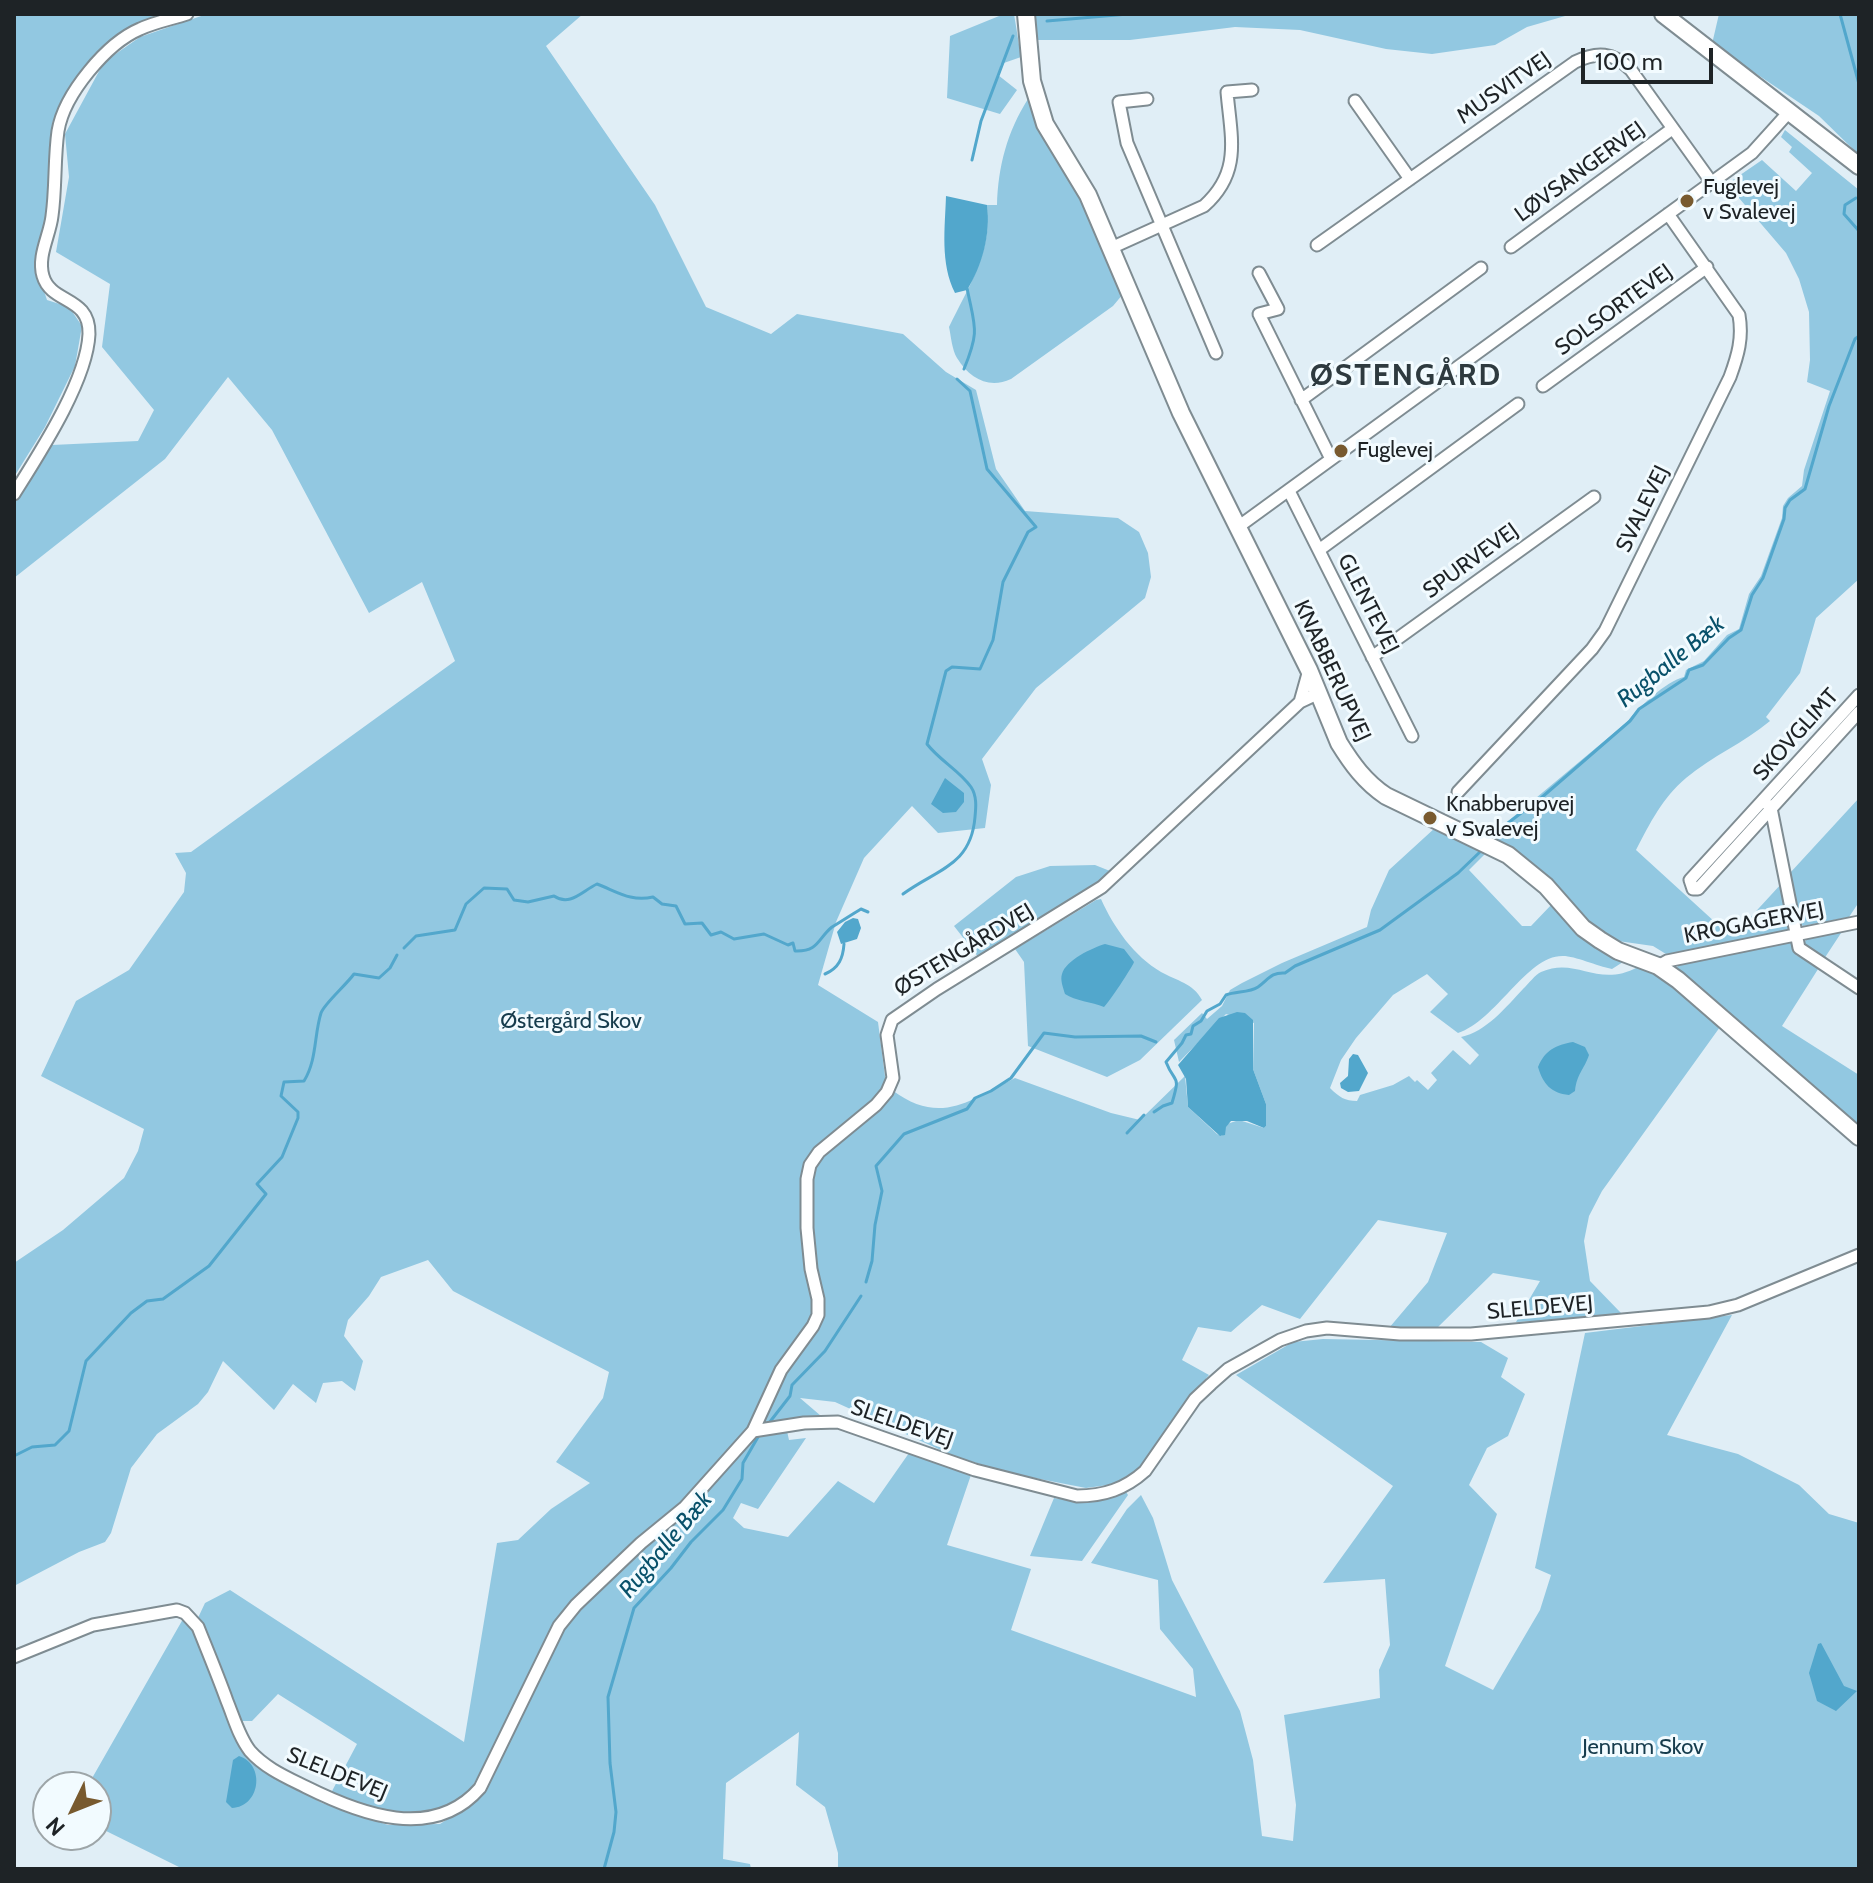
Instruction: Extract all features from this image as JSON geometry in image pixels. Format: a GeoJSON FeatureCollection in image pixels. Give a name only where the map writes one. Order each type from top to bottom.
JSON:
{"type":"FeatureCollection","features":[{"type":"Feature","properties":{"kind":"street"},"geometry":{"type":"LineString","coordinates":[[14,494],[64,408],[88,341],[87,317],[80,307],[46,284],[41,272],[52,218],[59,127],[71,95],[113,47],[139,29],[187,14]]}},
{"type":"Feature","properties":{"kind":"street","name":"KNABBERUPVEJ"},"geometry":{"type":"LineString","coordinates":[[1026,14],[1032,81],[1038,107],[1088,195],[1181,413],[1309,670],[1339,743],[1355,768],[1372,787],[1386,796],[1508,855],[1546,886],[1583,928],[1618,951],[1658,966],[1678,980],[1859,1137]]}},
{"type":"Feature","properties":{"kind":"street"},"geometry":{"type":"LineString","coordinates":[[1663,14],[1859,166]]}},
{"type":"Feature","properties":{"kind":"street","name":"MUSVITVEJ"},"geometry":{"type":"LineString","coordinates":[[1317,245],[1588,55],[1603,54],[1623,62],[1712,183]]}},
{"type":"Feature","properties":{"kind":"street"},"geometry":{"type":"LineString","coordinates":[[1111,248],[1204,206],[1223,186],[1233,154],[1227,92],[1252,90]]}},
{"type":"Feature","properties":{"kind":"street"},"geometry":{"type":"LineString","coordinates":[[1147,99],[1119,102],[1127,143],[1216,353]]}},
{"type":"Feature","properties":{"kind":"street"},"geometry":{"type":"LineString","coordinates":[[1355,101],[1410,179]]}},
{"type":"Feature","properties":{"kind":"street"},"geometry":{"type":"LineString","coordinates":[[1238,527],[1752,153],[1789,112]]}},
{"type":"Feature","properties":{"kind":"street","name":"LØVSANGERVEJ"},"geometry":{"type":"LineString","coordinates":[[1511,247],[1672,129]]}},
{"type":"Feature","properties":{"kind":"street","name":"SVALEVEJ"},"geometry":{"type":"LineString","coordinates":[[1458,792],[1592,649],[1605,631],[1739,354],[1742,333],[1739,315],[1668,214]]}},
{"type":"Feature","properties":{"kind":"street","name":"SOLSORTEVEJ"},"geometry":{"type":"LineString","coordinates":[[1543,386],[1707,267]]}},
{"type":"Feature","properties":{"kind":"street"},"geometry":{"type":"LineString","coordinates":[[1301,400],[1481,268]]}},
{"type":"Feature","properties":{"kind":"street"},"geometry":{"type":"LineString","coordinates":[[1259,273],[1278,309],[1259,314],[1331,459]]}},
{"type":"Feature","properties":{"kind":"street"},"geometry":{"type":"LineString","coordinates":[[1319,550],[1518,404]]}},
{"type":"Feature","properties":{"kind":"street","name":"GLENTEVEJ"},"geometry":{"type":"LineString","coordinates":[[1289,491],[1412,736]]}},
{"type":"Feature","properties":{"kind":"street","name":"SPURVEVEJ"},"geometry":{"type":"LineString","coordinates":[[1372,657],[1594,497]]}},
{"type":"Feature","properties":{"kind":"street"},"geometry":{"type":"LineString","coordinates":[[1300,702],[1309,670]]}},
{"type":"Feature","properties":{"kind":"street","name":"ØSTENGÅRDVEJ"},"geometry":{"type":"LineString","coordinates":[[753,1431],[781,1370],[818,1315],[807,1228],[810,1165],[819,1152],[876,1105],[887,1092],[893,1078],[887,1035],[892,1020],[925,996],[1102,887],[1300,702],[1319,693]]}},
{"type":"Feature","properties":{"kind":"street","name":"SKOVGLIMT"},"geometry":{"type":"LineString","coordinates":[[1859,695],[1767,804],[1698,889],[1693,889],[1690,880],[1767,804],[1859,712]]}},
{"type":"Feature","properties":{"kind":"street","name":"SKOVGLIMT"},"geometry":{"type":"LineString","coordinates":[[1767,804],[1795,935]]}},
{"type":"Feature","properties":{"kind":"street","name":"KROGAGERVEJ"},"geometry":{"type":"LineString","coordinates":[[1658,966],[1667,961],[1859,922]]}},
{"type":"Feature","properties":{"kind":"street"},"geometry":{"type":"LineString","coordinates":[[1795,935],[1801,951],[1859,988]]}},
{"type":"Feature","properties":{"kind":"street","name":"SLELDEVEJ"},"geometry":{"type":"LineString","coordinates":[[14,1657],[93,1625],[169,1610],[185,1613],[198,1627],[242,1738],[259,1760],[323,1795],[368,1812],[390,1818],[446,1813],[459,1808],[480,1788],[559,1626],[576,1605],[641,1543],[685,1507],[753,1431],[804,1423],[838,1422],[975,1470],[1077,1496],[1094,1496],[1112,1492],[1134,1481],[1145,1471],[1195,1399],[1228,1369],[1280,1340],[1306,1331],[1327,1328],[1400,1334],[1471,1334],[1709,1312],[1738,1305],[1859,1255]]}},
{"type":"Feature","properties":{"kind":"green space"},"geometry":{"type":"Polygon","coordinates":[[[14,14],[175,14],[119,33],[74,82],[52,123],[48,217],[36,267],[47,300],[69,307],[82,326],[75,366],[45,427],[14,477],[14,14]]]}},
{"type":"Feature","properties":{"kind":"green space","name":"Østergård Skov"},"geometry":{"type":"Polygon","coordinates":[[[207,14],[583,14],[546,46],[655,205],[706,307],[771,334],[797,314],[903,334],[946,372],[976,390],[996,469],[1025,511],[1118,518],[1139,532],[1148,553],[1151,577],[1145,598],[1036,688],[982,759],[991,785],[985,828],[938,833],[912,806],[864,858],[836,922],[818,985],[878,1022],[886,1084],[871,1104],[819,1146],[805,1169],[802,1184],[814,1303],[811,1325],[748,1431],[691,1497],[568,1606],[486,1764],[465,1798],[443,1809],[418,1813],[381,1813],[331,1793],[357,1744],[278,1694],[252,1721],[239,1721],[211,1643],[197,1620],[205,1603],[230,1590],[464,1742],[497,1543],[518,1540],[551,1509],[590,1483],[556,1462],[603,1398],[609,1372],[453,1291],[428,1260],[381,1277],[348,1320],[344,1336],[363,1361],[355,1391],[342,1381],[323,1383],[316,1403],[293,1384],[274,1410],[223,1361],[208,1392],[198,1404],[157,1434],[131,1468],[111,1533],[105,1542],[14,1586],[14,1263],[63,1230],[124,1178],[138,1151],[144,1129],[41,1076],[76,1001],[129,970],[184,892],[186,873],[175,853],[191,852],[455,661],[422,582],[369,613],[272,430],[228,377],[165,459],[14,578],[14,503],[52,445],[138,441],[154,410],[102,347],[110,284],[56,252],[69,177],[65,134],[104,62],[140,37],[207,14]]]}},
{"type":"Feature","properties":{"kind":"green space"},"geometry":{"type":"Polygon","coordinates":[[[1004,14],[1014,14],[1021,57],[1001,64],[998,75],[1017,90],[1000,114],[947,98],[950,36],[1004,14]]]}},
{"type":"Feature","properties":{"kind":"green space"},"geometry":{"type":"Polygon","coordinates":[[[1031,14],[1572,14],[1527,27],[1495,45],[1432,54],[1386,49],[1300,30],[1235,27],[1130,40],[1033,40],[1031,14]]]}},
{"type":"Feature","properties":{"kind":"green space"},"geometry":{"type":"Polygon","coordinates":[[[1719,14],[1859,14],[1859,155],[1819,116],[1712,44],[1719,14]]]}},
{"type":"Feature","properties":{"kind":"green space"},"geometry":{"type":"Polygon","coordinates":[[[1028,99],[1039,132],[1077,191],[1123,294],[1113,306],[1011,379],[995,383],[981,380],[968,372],[957,358],[949,327],[983,253],[988,222],[987,205],[997,205],[1005,150],[1014,124],[1028,99]]]}},
{"type":"Feature","properties":{"kind":"green space"},"geometry":{"type":"Polygon","coordinates":[[[1785,130],[1859,190],[1859,579],[1816,618],[1800,673],[1766,717],[1770,721],[1678,785],[1658,811],[1636,850],[1727,933],[1736,933],[1782,883],[1790,929],[1666,954],[1653,946],[1618,941],[1579,916],[1537,868],[1488,838],[1627,722],[1653,696],[1684,677],[1686,670],[1704,661],[1727,635],[1739,629],[1749,594],[1761,576],[1782,518],[1783,506],[1802,486],[1804,470],[1830,391],[1807,382],[1809,312],[1799,279],[1786,253],[1727,184],[1762,160],[1796,191],[1812,173],[1789,152],[1792,147],[1781,137],[1785,130]]]}},
{"type":"Feature","properties":{"kind":"green space"},"geometry":{"type":"Polygon","coordinates":[[[1859,798],[1859,902],[1849,917],[1803,926],[1799,923],[1790,873],[1859,798]]]}},
{"type":"Feature","properties":{"kind":"green space"},"geometry":{"type":"Polygon","coordinates":[[[1436,827],[1487,852],[1469,870],[1522,926],[1531,926],[1553,903],[1579,932],[1623,962],[1612,969],[1568,956],[1550,959],[1524,977],[1485,1016],[1458,1033],[1430,1012],[1448,994],[1427,974],[1393,995],[1356,1038],[1341,1060],[1330,1088],[1339,1096],[1357,1101],[1360,1095],[1393,1085],[1409,1076],[1428,1090],[1437,1080],[1431,1073],[1453,1050],[1470,1065],[1479,1055],[1461,1037],[1479,1030],[1503,1011],[1536,975],[1554,968],[1611,975],[1638,967],[1650,971],[1682,992],[1720,1027],[1602,1191],[1589,1216],[1584,1241],[1590,1281],[1621,1313],[1516,1322],[1540,1281],[1493,1273],[1438,1327],[1389,1328],[1428,1282],[1447,1233],[1378,1220],[1300,1319],[1262,1305],[1231,1332],[1198,1327],[1182,1360],[1209,1375],[1171,1421],[1147,1461],[1129,1477],[1108,1485],[1086,1488],[1009,1473],[954,1456],[835,1402],[800,1398],[821,1416],[761,1425],[785,1373],[818,1328],[812,1239],[813,1170],[818,1160],[892,1090],[925,1107],[940,1108],[969,1101],[1015,1078],[1111,1113],[1140,1120],[1185,1076],[1188,1107],[1217,1134],[1222,1136],[1227,1124],[1239,1120],[1264,1128],[1266,1104],[1253,1069],[1254,1023],[1226,1014],[1179,1062],[1174,1040],[1202,1013],[1207,1019],[1222,1006],[1230,990],[1282,963],[1367,927],[1389,870],[1436,827]]]}},
{"type":"Feature","properties":{"kind":"green space"},"geometry":{"type":"Polygon","coordinates":[[[1095,865],[1110,871],[1104,881],[979,958],[954,926],[1016,877],[1050,866],[1095,865]]]}},
{"type":"Feature","properties":{"kind":"green space"},"geometry":{"type":"Polygon","coordinates":[[[1101,899],[1134,950],[1161,972],[1189,986],[1202,1000],[1140,1060],[1107,1077],[1028,1046],[1024,962],[1015,949],[1101,899]]]}},
{"type":"Feature","properties":{"kind":"green space"},"geometry":{"type":"Polygon","coordinates":[[[1843,930],[1824,959],[1804,943],[1808,937],[1843,930]]]}},
{"type":"Feature","properties":{"kind":"green space"},"geometry":{"type":"Polygon","coordinates":[[[1791,942],[1796,955],[1820,966],[1782,1026],[1859,1075],[1859,1130],[1676,969],[1679,964],[1791,942]]]}},
{"type":"Feature","properties":{"kind":"green space","name":"Jennum Skov"},"geometry":{"type":"Polygon","coordinates":[[[1732,1315],[1667,1435],[1738,1454],[1799,1485],[1829,1514],[1859,1523],[1859,1869],[838,1869],[838,1853],[825,1807],[796,1785],[799,1732],[726,1783],[723,1859],[750,1864],[751,1869],[183,1869],[112,1834],[112,1771],[96,1771],[183,1619],[193,1628],[243,1749],[275,1778],[322,1803],[388,1825],[440,1824],[472,1803],[495,1773],[496,1764],[560,1630],[574,1611],[753,1436],[787,1431],[789,1440],[806,1438],[758,1509],[741,1503],[733,1518],[744,1528],[788,1537],[838,1481],[874,1503],[909,1453],[972,1472],[947,1545],[1031,1569],[1011,1630],[1196,1697],[1193,1669],[1160,1629],[1158,1580],[1091,1563],[1127,1509],[1141,1495],[1153,1518],[1172,1580],[1240,1711],[1253,1760],[1262,1836],[1293,1841],[1296,1805],[1284,1715],[1380,1698],[1379,1670],[1390,1645],[1385,1579],[1323,1583],[1393,1486],[1236,1375],[1293,1342],[1323,1339],[1481,1342],[1508,1358],[1501,1377],[1525,1394],[1508,1436],[1487,1448],[1469,1485],[1497,1514],[1445,1666],[1493,1690],[1540,1610],[1551,1575],[1535,1568],[1585,1333],[1732,1315]]]}},
{"type":"Feature","properties":{"kind":"green space"},"geometry":{"type":"Polygon","coordinates":[[[1125,1490],[1128,1495],[1082,1561],[1030,1556],[1054,1498],[1090,1499],[1125,1490]]]}},
{"type":"Feature","properties":{"kind":"shaded area"},"geometry":{"type":"Polygon","coordinates":[[[946,196],[987,205],[988,227],[977,271],[967,290],[955,293],[945,258],[946,196]]]}},
{"type":"Feature","properties":{"kind":"shaded area"},"geometry":{"type":"Polygon","coordinates":[[[945,778],[964,793],[964,802],[956,812],[943,813],[931,804],[945,778]]]}},
{"type":"Feature","properties":{"kind":"shaded area"},"geometry":{"type":"Polygon","coordinates":[[[853,918],[858,919],[861,928],[857,939],[841,944],[837,932],[853,918]]]}},
{"type":"Feature","properties":{"kind":"shaded area"},"geometry":{"type":"Polygon","coordinates":[[[1105,944],[1124,949],[1134,962],[1104,1007],[1065,994],[1061,979],[1064,969],[1080,955],[1105,944]]]}},
{"type":"Feature","properties":{"kind":"shaded area"},"geometry":{"type":"Polygon","coordinates":[[[1237,1012],[1245,1013],[1253,1020],[1253,1069],[1266,1104],[1266,1126],[1231,1121],[1225,1135],[1220,1136],[1188,1107],[1186,1079],[1178,1065],[1219,1018],[1237,1012]]]}},
{"type":"Feature","properties":{"kind":"shaded area"},"geometry":{"type":"Polygon","coordinates":[[[1573,1042],[1585,1047],[1589,1055],[1575,1091],[1569,1095],[1549,1087],[1538,1067],[1552,1049],[1573,1042]]]}},
{"type":"Feature","properties":{"kind":"shaded area"},"geometry":{"type":"Polygon","coordinates":[[[1353,1054],[1358,1055],[1368,1073],[1359,1091],[1348,1092],[1341,1088],[1340,1083],[1348,1076],[1349,1059],[1353,1054]]]}},
{"type":"Feature","properties":{"kind":"shaded area"},"geometry":{"type":"Polygon","coordinates":[[[1821,1643],[1844,1686],[1857,1691],[1836,1711],[1817,1701],[1809,1673],[1818,1644],[1821,1643]]]}},
{"type":"Feature","properties":{"kind":"shaded area"},"geometry":{"type":"Polygon","coordinates":[[[239,1756],[253,1768],[256,1785],[249,1801],[232,1808],[226,1802],[233,1760],[239,1756]]]}},
{"type":"Feature","properties":{"kind":"waterway"},"geometry":{"type":"LineString","coordinates":[[1047,21],[1128,14]]}},
{"type":"Feature","properties":{"kind":"waterway","name":"Rugballe Bæk"},"geometry":{"type":"LineString","coordinates":[[1840,14],[1859,84]]}},
{"type":"Feature","properties":{"kind":"waterway"},"geometry":{"type":"LineString","coordinates":[[972,160],[981,121],[1013,36]]}},
{"type":"Feature","properties":{"kind":"waterway","name":"Rugballe Bæk"},"geometry":{"type":"LineString","coordinates":[[1856,198],[1845,205],[1844,214],[1859,231]]}},
{"type":"Feature","properties":{"kind":"waterway"},"geometry":{"type":"LineString","coordinates":[[964,369],[974,337],[967,288]]}},
{"type":"Feature","properties":{"kind":"waterway","name":"Rugballe Bæk"},"geometry":{"type":"LineString","coordinates":[[1493,839],[1500,829],[1630,721],[1639,709],[1686,678],[1689,670],[1703,665],[1741,630],[1752,595],[1763,578],[1785,508],[1805,489],[1829,406],[1855,339],[1859,336]]}},
{"type":"Feature","properties":{"kind":"waterway"},"geometry":{"type":"LineString","coordinates":[[903,894],[950,864],[967,846],[972,833],[976,805],[973,790],[927,744],[946,671],[952,667],[980,669],[993,640],[1003,582],[1028,532],[1036,527],[987,469],[970,391],[957,379]]}},
{"type":"Feature","properties":{"kind":"waterway","name":"Rugballe Bæk"},"geometry":{"type":"LineString","coordinates":[[1154,1112],[1172,1103],[1175,1094],[1176,1080],[1166,1062],[1186,1035],[1191,1034],[1193,1026],[1201,1021],[1207,1011],[1220,1004],[1226,995],[1254,989],[1273,975],[1285,973],[1380,930],[1458,873],[1482,850]]}},
{"type":"Feature","properties":{"kind":"waterway"},"geometry":{"type":"LineString","coordinates":[[404,948],[416,936],[455,930],[466,904],[484,888],[507,889],[514,900],[528,902],[554,896],[571,899],[597,884],[631,897],[653,897],[662,904],[676,906],[685,924],[702,923],[711,935],[721,932],[734,939],[764,934],[788,945],[793,943],[795,951],[814,947],[832,927],[861,909],[868,912]]}},
{"type":"Feature","properties":{"kind":"waterway"},"geometry":{"type":"LineString","coordinates":[[825,974],[839,962],[844,944]]}},
{"type":"Feature","properties":{"kind":"waterway"},"geometry":{"type":"LineString","coordinates":[[14,1456],[32,1447],[55,1445],[69,1431],[86,1361],[131,1313],[147,1301],[163,1299],[209,1266],[266,1194],[257,1184],[282,1157],[298,1118],[298,1112],[281,1096],[284,1082],[304,1081],[311,1065],[323,1009],[354,974],[379,978],[390,968],[397,955]]}},
{"type":"Feature","properties":{"kind":"waterway","name":"Rugballe Bæk"},"geometry":{"type":"LineString","coordinates":[[866,1282],[882,1191],[876,1166],[904,1134],[967,1109],[975,1098],[1011,1078],[1044,1033],[1075,1037],[1141,1036],[1156,1042]]}},
{"type":"Feature","properties":{"kind":"waterway"},"geometry":{"type":"LineString","coordinates":[[1127,1133],[1144,1115]]}},
{"type":"Feature","properties":{"kind":"waterway","name":"Rugballe Bæk"},"geometry":{"type":"LineString","coordinates":[[769,1423],[790,1396],[792,1385],[825,1351],[861,1296]]}},
{"type":"Feature","properties":{"kind":"waterway","name":"Rugballe Bæk"},"geometry":{"type":"LineString","coordinates":[[604,1869],[616,1812],[610,1763],[608,1697],[634,1608],[723,1510],[742,1479],[743,1463],[758,1437]]}},
{"type":"Feature","properties":{"kind":"place","name":"Fuglevej v Svalevej"},"geometry":{"type":"Point","coordinates":[1687,201]}},
{"type":"Feature","properties":{"kind":"place","name":"Fuglevej"},"geometry":{"type":"Point","coordinates":[1341,451]}},
{"type":"Feature","properties":{"kind":"place","name":"Knabberupvej v Svalevej"},"geometry":{"type":"Point","coordinates":[1430,818]}},
{"type":"Feature","properties":{"kind":"district","name":"ØSTENGÅRD"},"geometry":{"type":"Point","coordinates":[1406,376]}}]}
